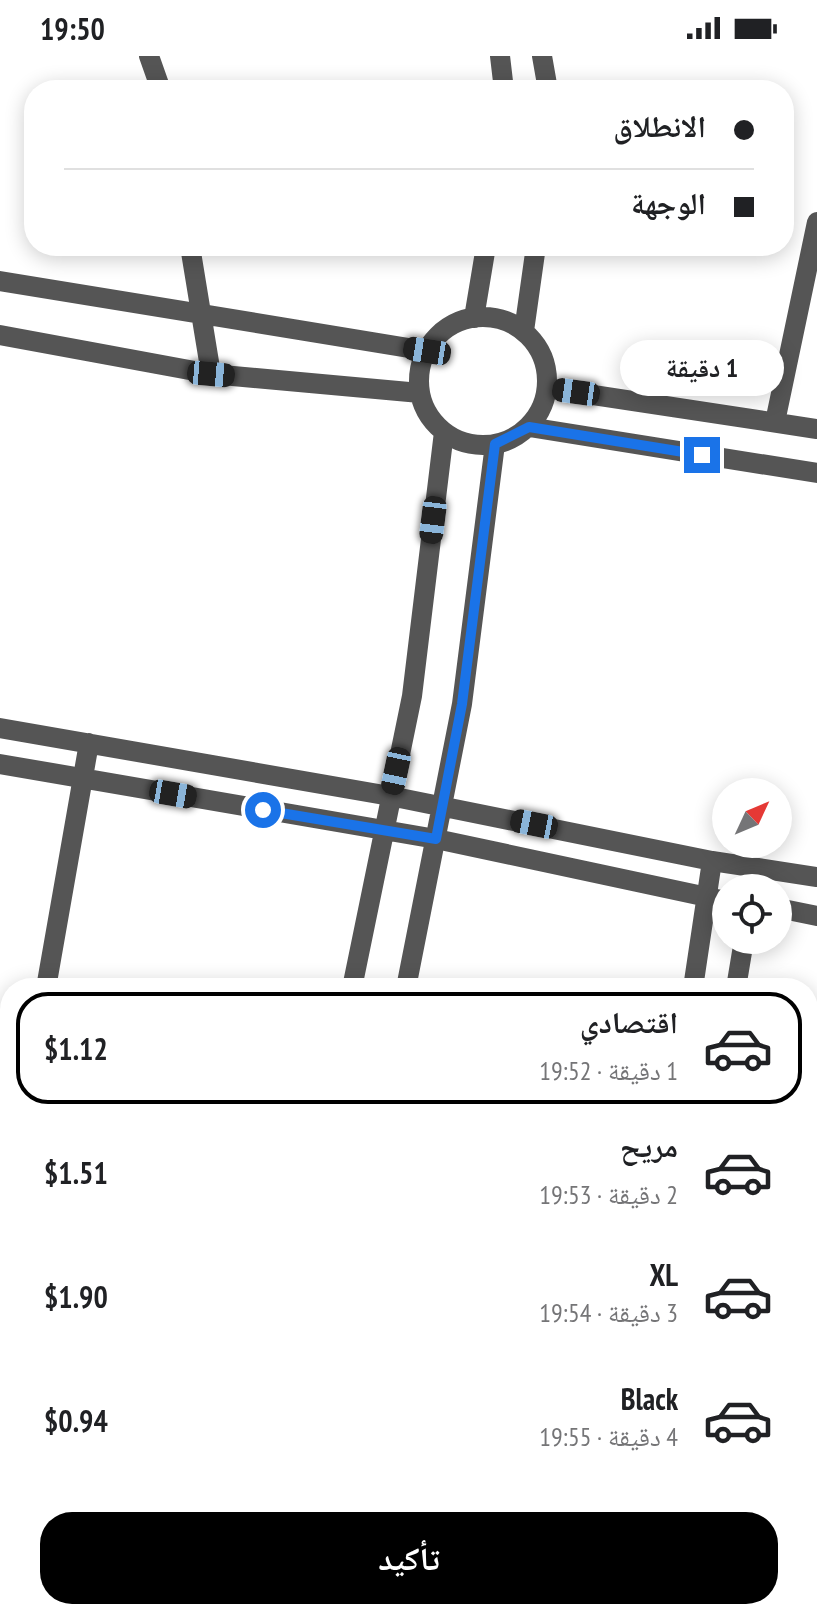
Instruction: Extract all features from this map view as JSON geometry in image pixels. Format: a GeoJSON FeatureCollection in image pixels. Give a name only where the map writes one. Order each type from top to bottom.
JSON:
{"type":"FeatureCollection","features":[{"type":"Feature","properties":{"kind":"street"},"geometry":{"type":"LineString","coordinates":[[149,56],[157,80]]}},
{"type":"Feature","properties":{"kind":"street"},"geometry":{"type":"LineString","coordinates":[[500,56],[503,80]]}},
{"type":"Feature","properties":{"kind":"street"},"geometry":{"type":"LineString","coordinates":[[542,56],[546,80]]}},
{"type":"Feature","properties":{"kind":"street"},"geometry":{"type":"LineString","coordinates":[[775,422],[817,222]]}},
{"type":"Feature","properties":{"kind":"street"},"geometry":{"type":"LineString","coordinates":[[192,256],[211,374]]}},
{"type":"Feature","properties":{"kind":"street"},"geometry":{"type":"LineString","coordinates":[[474,318],[484,256]]}},
{"type":"Feature","properties":{"kind":"street"},"geometry":{"type":"LineString","coordinates":[[524,331],[535,256]]}},
{"type":"Feature","properties":{"kind":"street"},"geometry":{"type":"LineString","coordinates":[[0,281],[427,351]]}},
{"type":"Feature","properties":{"kind":"street"},"geometry":{"type":"LineString","coordinates":[[474,318],[505,321],[524,331],[541,353],[547,370],[544,402],[529,427],[495,444],[468,443],[444,432],[433,421],[420,393],[420,368],[427,351],[446,329],[474,318]]}},
{"type":"Feature","properties":{"kind":"street"},"geometry":{"type":"LineString","coordinates":[[0,335],[211,374],[420,393]]}},
{"type":"Feature","properties":{"kind":"street"},"geometry":{"type":"LineString","coordinates":[[547,388],[817,429]]}},
{"type":"Feature","properties":{"kind":"street"},"geometry":{"type":"LineString","coordinates":[[529,427],[817,473]]}},
{"type":"Feature","properties":{"kind":"street"},"geometry":{"type":"LineString","coordinates":[[354,978],[412,696],[444,432]]}},
{"type":"Feature","properties":{"kind":"street"},"geometry":{"type":"LineString","coordinates":[[408,978],[445,806],[462,704],[495,444]]}},
{"type":"Feature","properties":{"kind":"street"},"geometry":{"type":"LineString","coordinates":[[0,728],[445,806],[712,861],[743,874]]}},
{"type":"Feature","properties":{"kind":"street"},"geometry":{"type":"LineString","coordinates":[[48,978],[89,743]]}},
{"type":"Feature","properties":{"kind":"street"},"geometry":{"type":"LineString","coordinates":[[0,764],[436,839],[712,899]]}},
{"type":"Feature","properties":{"kind":"street"},"geometry":{"type":"LineString","coordinates":[[712,861],[713,874]]}},
{"type":"Feature","properties":{"kind":"street"},"geometry":{"type":"LineString","coordinates":[[792,877],[817,877]]}},
{"type":"Feature","properties":{"kind":"street"},"geometry":{"type":"LineString","coordinates":[[792,911],[817,916]]}},
{"type":"Feature","properties":{"kind":"street"},"geometry":{"type":"LineString","coordinates":[[696,978],[712,915]]}},
{"type":"Feature","properties":{"kind":"street"},"geometry":{"type":"LineString","coordinates":[[738,978],[742,954]]}},
{"type":"Feature","properties":{"kind":"route"},"geometry":{"type":"LineString","coordinates":[[263,810],[436,839],[445,806],[462,704],[495,444],[508,441],[529,427],[702,455]]}}]}
